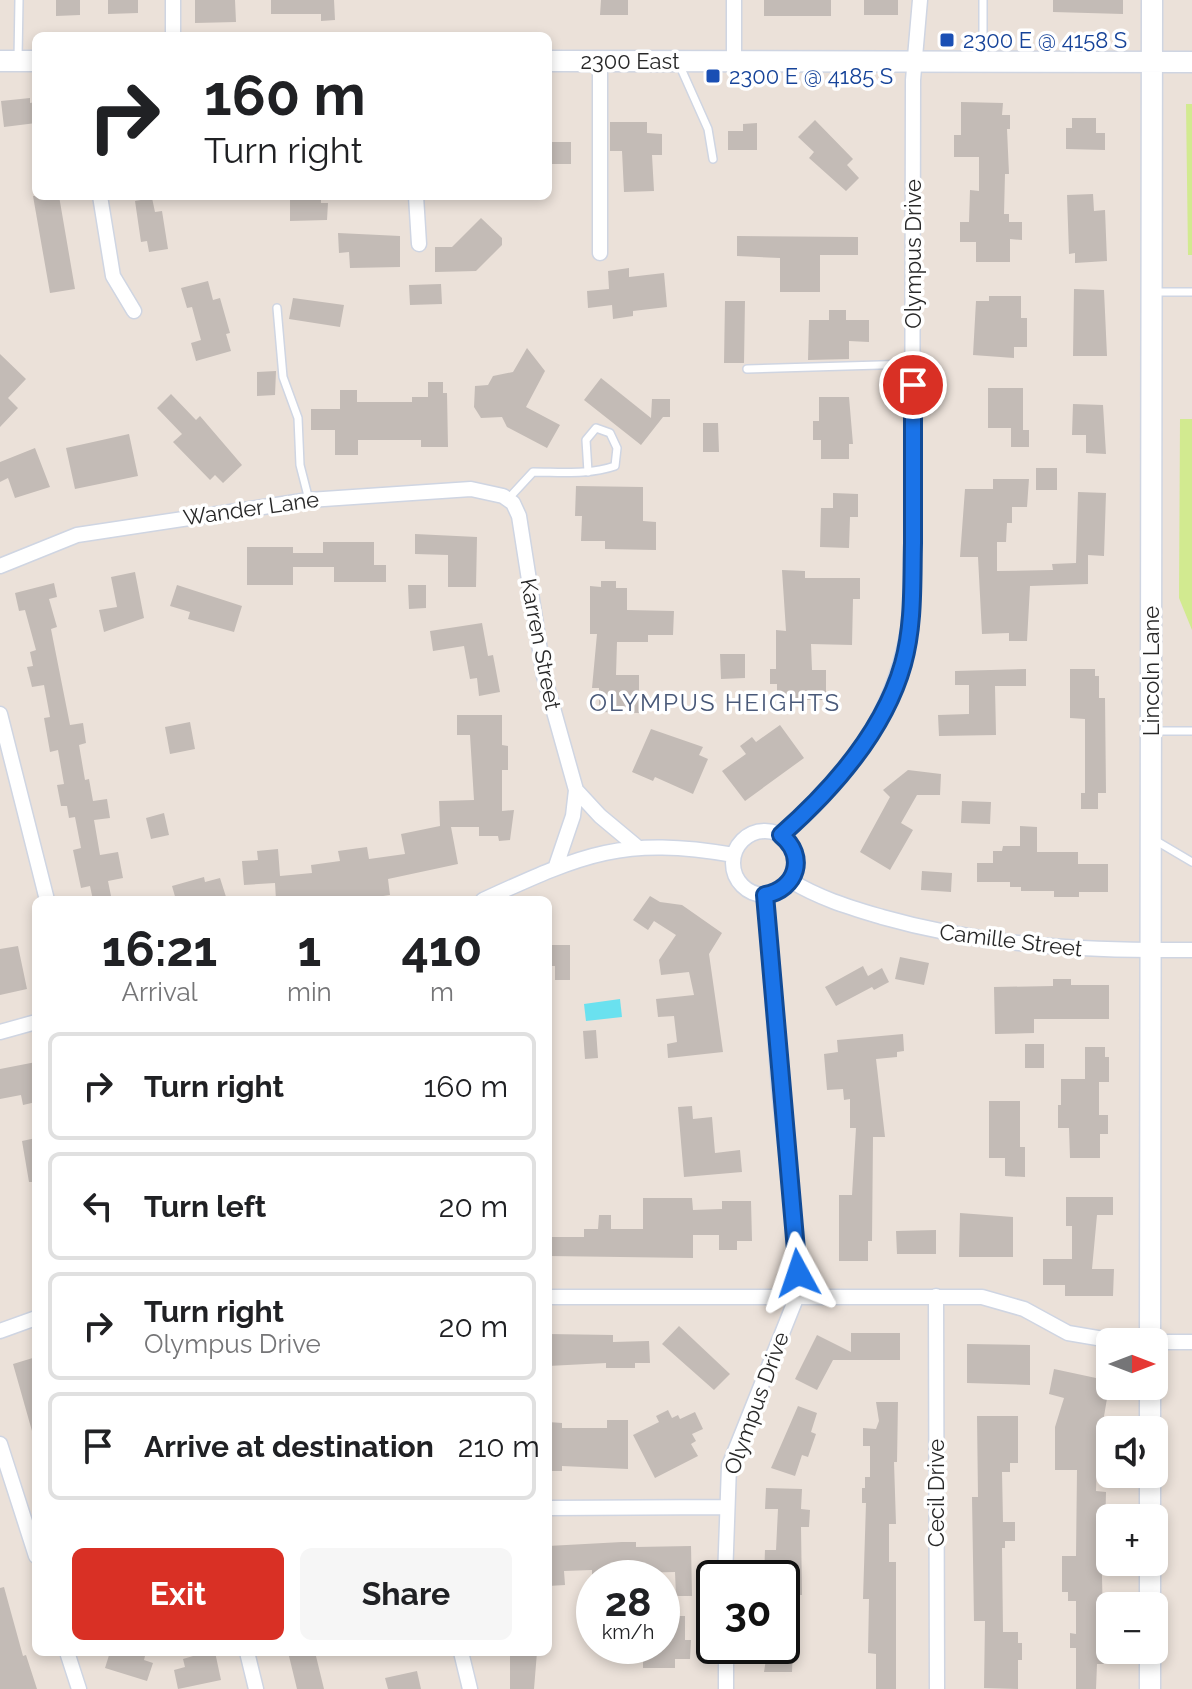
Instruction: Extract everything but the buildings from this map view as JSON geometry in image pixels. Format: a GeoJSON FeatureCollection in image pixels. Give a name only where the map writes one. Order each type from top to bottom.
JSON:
{"type":"FeatureCollection","features":[{"type":"Feature","properties":{"kind":"street"},"geometry":{"type":"LineString","coordinates":[[173,0],[173,32]]}},
{"type":"Feature","properties":{"kind":"street"},"geometry":{"type":"LineString","coordinates":[[734,0],[734,61]]}},
{"type":"Feature","properties":{"kind":"street","name":"Olympus Drive"},"geometry":{"type":"LineString","coordinates":[[781,835],[824,795],[861,746],[887,705],[903,664],[912,594],[914,61],[920,34],[920,0]]}},
{"type":"Feature","properties":{"kind":"street","name":"Lincoln Lane"},"geometry":{"type":"LineString","coordinates":[[1150,1328],[1152,0]]}},
{"type":"Feature","properties":{"kind":"street","name":"2300 East"},"geometry":{"type":"LineString","coordinates":[[552,61],[1192,62]]}},
{"type":"Feature","properties":{"kind":"street"},"geometry":{"type":"LineString","coordinates":[[600,61],[600,253]]}},
{"type":"Feature","properties":{"kind":"street"},"geometry":{"type":"LineString","coordinates":[[101,200],[113,276],[134,311]]}},
{"type":"Feature","properties":{"kind":"street"},"geometry":{"type":"LineString","coordinates":[[416,200],[419,244]]}},
{"type":"Feature","properties":{"kind":"street","name":"Wander Lane"},"geometry":{"type":"LineString","coordinates":[[0,566],[77,535],[309,500],[471,489],[508,499]]}},
{"type":"Feature","properties":{"kind":"street","name":"Karren Street"},"geometry":{"type":"LineString","coordinates":[[508,499],[519,516],[544,676],[576,790],[573,816],[556,866]]}},
{"type":"Feature","properties":{"kind":"street"},"geometry":{"type":"LineString","coordinates":[[0,714],[46,896]]}},
{"type":"Feature","properties":{"kind":"street","name":"Karren Street"},"geometry":{"type":"LineString","coordinates":[[576,790],[600,816],[636,846]]}},
{"type":"Feature","properties":{"kind":"street"},"geometry":{"type":"LineString","coordinates":[[772,832],[781,835],[795,851],[797,861],[791,881],[785,888],[765,895],[747,889],[735,874],[734,855],[745,839],[753,834],[772,832]]}},
{"type":"Feature","properties":{"kind":"street"},"geometry":{"type":"LineString","coordinates":[[492,896],[556,866],[636,846],[734,855]]}},
{"type":"Feature","properties":{"kind":"street","name":"Camille Street"},"geometry":{"type":"LineString","coordinates":[[791,881],[821,899],[956,936],[1066,949],[1192,950]]}},
{"type":"Feature","properties":{"kind":"street","name":"Olympus Drive"},"geometry":{"type":"LineString","coordinates":[[725,1560],[729,1466],[797,1296],[797,1252],[779,1088],[765,895]]}},
{"type":"Feature","properties":{"kind":"street"},"geometry":{"type":"LineString","coordinates":[[0,1032],[32,1023]]}},
{"type":"Feature","properties":{"kind":"street"},"geometry":{"type":"LineString","coordinates":[[552,1297],[936,1296],[997,1300],[1024,1309],[1068,1333],[1096,1338]]}},
{"type":"Feature","properties":{"kind":"street","name":"Cecil Drive"},"geometry":{"type":"LineString","coordinates":[[936,1296],[937,1689]]}},
{"type":"Feature","properties":{"kind":"street"},"geometry":{"type":"LineString","coordinates":[[0,1331],[32,1319]]}},
{"type":"Feature","properties":{"kind":"street"},"geometry":{"type":"LineString","coordinates":[[1168,1342],[1192,1342]]}},
{"type":"Feature","properties":{"kind":"street"},"geometry":{"type":"LineString","coordinates":[[0,1444],[32,1544]]}},
{"type":"Feature","properties":{"kind":"street"},"geometry":{"type":"LineString","coordinates":[[552,1508],[725,1507]]}},
{"type":"Feature","properties":{"kind":"street"},"geometry":{"type":"LineString","coordinates":[[68,1656],[79,1689]]}},
{"type":"Feature","properties":{"kind":"street"},"geometry":{"type":"LineString","coordinates":[[248,1656],[256,1689]]}},
{"type":"Feature","properties":{"kind":"street"},"geometry":{"type":"LineString","coordinates":[[462,1656],[470,1689]]}},
{"type":"Feature","properties":{"kind":"street"},"geometry":{"type":"LineString","coordinates":[[726,1664],[726,1689]]}},
{"type":"Feature","properties":{"kind":"street"},"geometry":{"type":"LineString","coordinates":[[1150,1664],[1150,1689]]}},
{"type":"Feature","properties":{"kind":"lane"},"geometry":{"type":"LineString","coordinates":[[18,61],[19,0]]}},
{"type":"Feature","properties":{"kind":"lane"},"geometry":{"type":"LineString","coordinates":[[983,0],[983,62]]}},
{"type":"Feature","properties":{"kind":"lane"},"geometry":{"type":"LineString","coordinates":[[679,61],[684,80],[708,129],[713,159]]}},
{"type":"Feature","properties":{"kind":"lane"},"geometry":{"type":"LineString","coordinates":[[1151,292],[1192,292]]}},
{"type":"Feature","properties":{"kind":"lane"},"geometry":{"type":"LineString","coordinates":[[277,308],[283,377],[298,418],[300,465],[309,500]]}},
{"type":"Feature","properties":{"kind":"lane"},"geometry":{"type":"LineString","coordinates":[[747,369],[913,364]]}},
{"type":"Feature","properties":{"kind":"lane"},"geometry":{"type":"LineString","coordinates":[[508,499],[533,472],[588,472],[615,466],[617,448],[610,433],[596,428],[586,440],[588,472]]}},
{"type":"Feature","properties":{"kind":"lane"},"geometry":{"type":"LineString","coordinates":[[1151,731],[1192,731]]}},
{"type":"Feature","properties":{"kind":"lane"},"geometry":{"type":"LineString","coordinates":[[1151,838],[1192,862]]}},
{"type":"Feature","properties":{"kind":"green space"},"geometry":{"type":"Polygon","coordinates":[[[1186,104],[1192,104],[1192,255],[1188,255],[1186,104]]]}},
{"type":"Feature","properties":{"kind":"green space"},"geometry":{"type":"Polygon","coordinates":[[[1180,419],[1192,419],[1192,630],[1179,598],[1180,419]]]}},
{"type":"Feature","properties":{"kind":"water"},"geometry":{"type":"Polygon","coordinates":[[[620,999],[622,1017],[586,1021],[584,1004],[620,999]]]}},
{"type":"Feature","properties":{"kind":"place","name":"2300 E @ 4158 S"},"geometry":{"type":"Point","coordinates":[947,40]}},
{"type":"Feature","properties":{"kind":"place","name":"2300 E @ 4185 S"},"geometry":{"type":"Point","coordinates":[713,76]}},
{"type":"Feature","properties":{"kind":"district","name":"OLYMPUS HEIGHTS"},"geometry":{"type":"Point","coordinates":[715,702]}},
{"type":"Feature","properties":{"kind":"route"},"geometry":{"type":"LineString","coordinates":[[798,1273],[779,1088],[765,895],[785,888],[796,871],[795,851],[781,835],[824,795],[870,734],[887,705],[903,664],[911,623],[913,385]]}}]}
